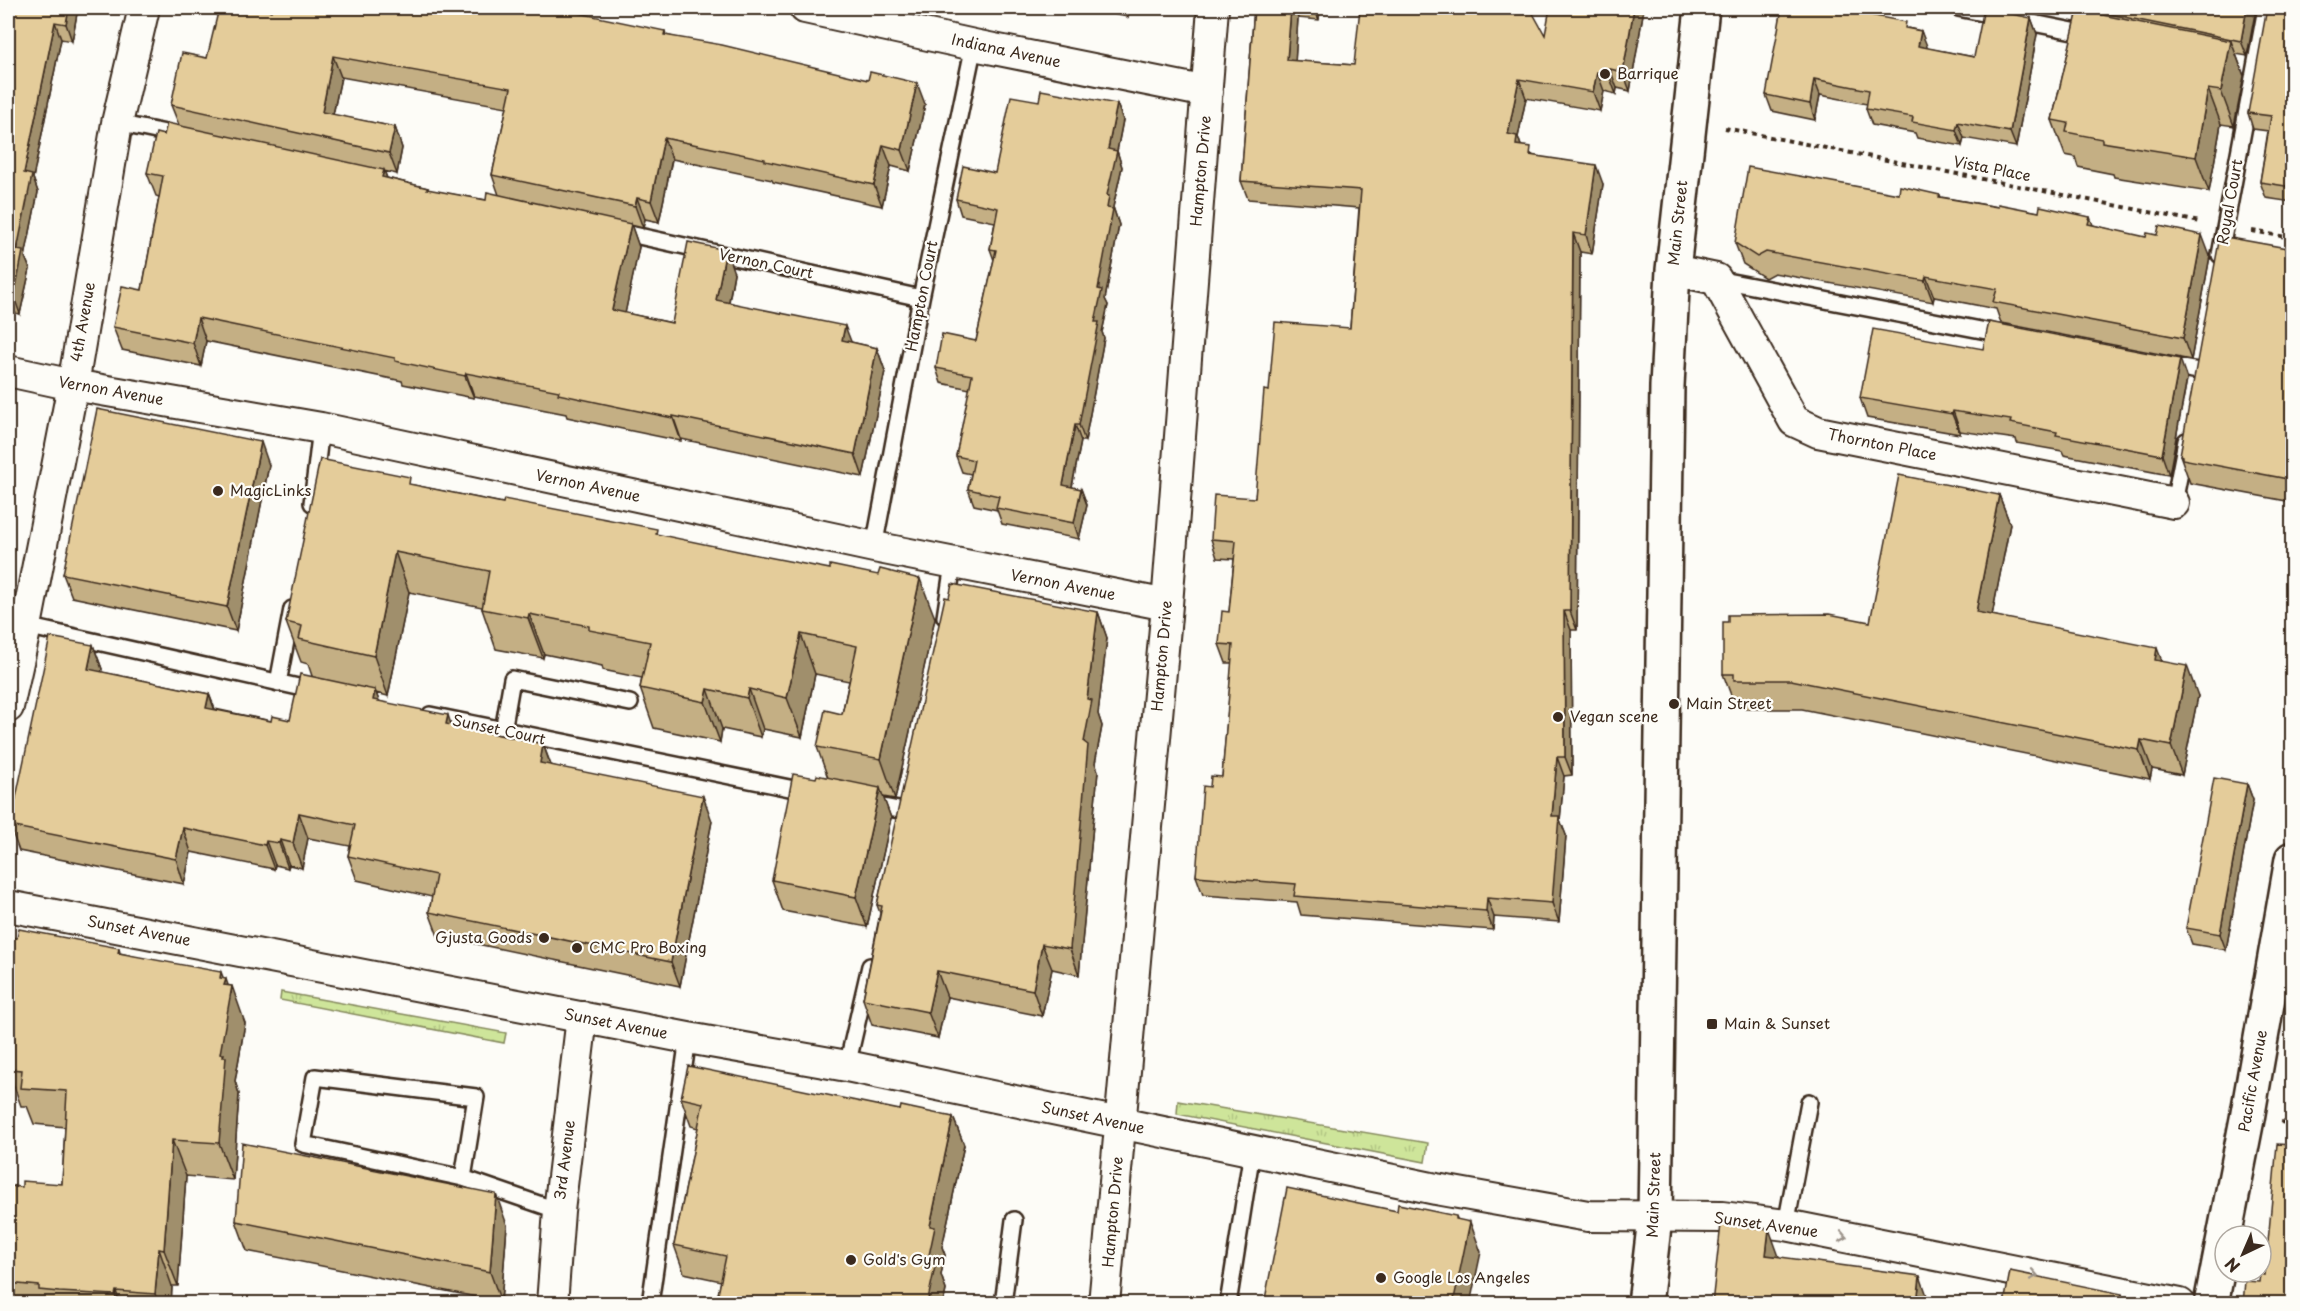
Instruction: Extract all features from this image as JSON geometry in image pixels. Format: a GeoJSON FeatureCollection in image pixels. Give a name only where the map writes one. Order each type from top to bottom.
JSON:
{"type":"FeatureCollection","features":[{"type":"Feature","properties":{"kind":"street","name":"4th Avenue"},"geometry":{"type":"LineString","coordinates":[[8,707],[73,385],[117,123],[144,8]]}},
{"type":"Feature","properties":{"kind":"street","name":"Hampton Drive"},"geometry":{"type":"LineString","coordinates":[[1104,1304],[1167,605],[1213,8]]}},
{"type":"Feature","properties":{"kind":"street","name":"Main Street"},"geometry":{"type":"LineString","coordinates":[[1645,1304],[1655,1218],[1667,398],[1673,270],[1702,8]]}},
{"type":"Feature","properties":{"kind":"street","name":"Indiana Avenue"},"geometry":{"type":"LineString","coordinates":[[818,9],[974,45],[1207,92]]}},
{"type":"Feature","properties":{"kind":"street"},"geometry":{"type":"LineString","coordinates":[[1673,270],[1716,279]]}},
{"type":"Feature","properties":{"kind":"street","name":"Thornton Place"},"geometry":{"type":"LineString","coordinates":[[1716,279],[1794,421],[1805,427],[1818,432],[2174,503]]}},
{"type":"Feature","properties":{"kind":"street","name":"Vernon Avenue"},"geometry":{"type":"LineString","coordinates":[[8,371],[73,385],[321,428],[953,564],[1167,605]]}},
{"type":"Feature","properties":{"kind":"street","name":"Pacific Avenue"},"geometry":{"type":"LineString","coordinates":[[2211,1304],[2292,867]]}},
{"type":"Feature","properties":{"kind":"street","name":"Sunset Avenue"},"geometry":{"type":"LineString","coordinates":[[8,906],[688,1038],[847,1066],[1436,1189],[1588,1216],[1722,1217],[1786,1225],[2180,1304]]}},
{"type":"Feature","properties":{"kind":"street","name":"3rd Avenue"},"geometry":{"type":"LineString","coordinates":[[552,1304],[559,1211],[582,1017]]}},
{"type":"Feature","properties":{"kind":"lane"},"geometry":{"type":"LineString","coordinates":[[1958,8],[2106,38]]}},
{"type":"Feature","properties":{"kind":"lane","name":"Royal Court"},"geometry":{"type":"LineString","coordinates":[[2217,271],[2249,67],[2266,8]]}},
{"type":"Feature","properties":{"kind":"lane","name":"Hampton Court"},"geometry":{"type":"LineString","coordinates":[[874,547],[921,298],[974,45]]}},
{"type":"Feature","properties":{"kind":"lane"},"geometry":{"type":"LineString","coordinates":[[117,123],[200,140]]}},
{"type":"Feature","properties":{"kind":"lane","name":"Vernon Court"},"geometry":{"type":"LineString","coordinates":[[596,227],[921,298]]}},
{"type":"Feature","properties":{"kind":"lane"},"geometry":{"type":"LineString","coordinates":[[1716,279],[2023,338]]}},
{"type":"Feature","properties":{"kind":"lane"},"geometry":{"type":"LineString","coordinates":[[2152,362],[2199,371]]}},
{"type":"Feature","properties":{"kind":"lane"},"geometry":{"type":"LineString","coordinates":[[2174,503],[2188,426]]}},
{"type":"Feature","properties":{"kind":"lane"},"geometry":{"type":"LineString","coordinates":[[310,515],[321,428]]}},
{"type":"Feature","properties":{"kind":"lane"},"geometry":{"type":"LineString","coordinates":[[942,636],[953,564]]}},
{"type":"Feature","properties":{"kind":"lane"},"geometry":{"type":"LineString","coordinates":[[278,683],[295,593]]}},
{"type":"Feature","properties":{"kind":"lane"},"geometry":{"type":"LineString","coordinates":[[26,626],[334,695]]}},
{"type":"Feature","properties":{"kind":"lane"},"geometry":{"type":"LineString","coordinates":[[503,730],[512,679],[630,703]]}},
{"type":"Feature","properties":{"kind":"lane","name":"Sunset Court"},"geometry":{"type":"LineString","coordinates":[[413,711],[824,795]]}},
{"type":"Feature","properties":{"kind":"lane"},"geometry":{"type":"LineString","coordinates":[[858,802],[904,811]]}},
{"type":"Feature","properties":{"kind":"lane"},"geometry":{"type":"LineString","coordinates":[[847,1066],[874,946]]}},
{"type":"Feature","properties":{"kind":"lane"},"geometry":{"type":"LineString","coordinates":[[650,1304],[688,1038]]}},
{"type":"Feature","properties":{"kind":"lane"},"geometry":{"type":"LineString","coordinates":[[463,1178],[476,1097],[315,1077],[303,1144],[463,1178],[559,1211]]}},
{"type":"Feature","properties":{"kind":"lane"},"geometry":{"type":"LineString","coordinates":[[1786,1225],[1809,1102]]}},
{"type":"Feature","properties":{"kind":"lane"},"geometry":{"type":"LineString","coordinates":[[1228,1304],[1252,1151]]}},
{"type":"Feature","properties":{"kind":"lane"},"geometry":{"type":"LineString","coordinates":[[1003,1304],[1014,1220]]}},
{"type":"Feature","properties":{"kind":"path","name":"Vista Place"},"geometry":{"type":"LineString","coordinates":[[1688,121],[2225,227],[2292,238]]}},
{"type":"Feature","properties":{"kind":"green space"},"geometry":{"type":"Polygon","coordinates":[[[281,992],[506,1033],[504,1043],[280,1000],[281,992]]]}},
{"type":"Feature","properties":{"kind":"green space"},"geometry":{"type":"Polygon","coordinates":[[[1178,1101],[1428,1143],[1425,1162],[1177,1114],[1178,1101]]]}},
{"type":"Feature","properties":{"kind":"building"},"geometry":{"type":"Polygon","coordinates":[[[8,8],[69,8],[66,24],[55,22],[24,173],[32,175],[17,250],[23,251],[14,297],[8,295],[8,8]]]}},
{"type":"Feature","properties":{"kind":"building"},"geometry":{"type":"Polygon","coordinates":[[[219,8],[255,8],[271,11],[272,8],[555,8],[665,31],[664,35],[722,45],[868,80],[870,72],[917,83],[902,150],[883,145],[874,185],[664,138],[651,201],[637,198],[635,206],[492,175],[511,88],[333,56],[322,112],[395,127],[389,153],[171,105],[182,53],[207,58],[219,8]]]}},
{"type":"Feature","properties":{"kind":"building"},"geometry":{"type":"Polygon","coordinates":[[[1254,8],[1291,8],[1287,60],[1354,65],[1360,8],[1530,8],[1545,35],[1550,8],[1634,8],[1623,72],[1610,69],[1609,75],[1597,72],[1593,92],[1519,79],[1508,134],[1517,136],[1516,145],[1531,147],[1530,155],[1596,165],[1586,235],[1573,233],[1570,611],[1564,611],[1565,757],[1557,757],[1552,816],[1559,816],[1552,903],[1487,898],[1486,911],[1294,896],[1296,884],[1196,876],[1203,786],[1210,787],[1211,776],[1222,777],[1233,645],[1219,644],[1222,611],[1229,612],[1236,541],[1211,539],[1214,495],[1255,498],[1264,390],[1269,391],[1275,322],[1350,328],[1361,190],[1241,181],[1254,8]]]}},
{"type":"Feature","properties":{"kind":"building"},"geometry":{"type":"Polygon","coordinates":[[[1782,8],[1834,8],[1906,22],[1905,28],[1921,31],[1918,46],[1974,57],[1984,8],[2031,18],[2010,132],[1958,122],[1956,130],[1912,122],[1913,117],[1866,109],[1869,90],[1814,79],[1810,104],[1766,95],[1782,8]]]}},
{"type":"Feature","properties":{"kind":"building"},"geometry":{"type":"Polygon","coordinates":[[[2090,8],[2247,8],[2241,41],[2090,10],[2090,8]]]}},
{"type":"Feature","properties":{"kind":"building"},"geometry":{"type":"Polygon","coordinates":[[[2267,8],[2292,8],[2292,187],[2260,182],[2271,116],[2248,113],[2267,8]]]}},
{"type":"Feature","properties":{"kind":"building"},"geometry":{"type":"Polygon","coordinates":[[[2078,10],[2231,41],[2221,91],[2208,89],[2196,157],[2102,142],[2102,139],[2066,132],[2068,123],[2052,120],[2078,10]]]}},
{"type":"Feature","properties":{"kind":"building"},"geometry":{"type":"Polygon","coordinates":[[[1041,90],[1117,104],[1108,149],[1117,151],[1107,195],[1109,196],[1107,208],[1113,209],[1098,289],[1102,290],[1095,322],[1099,322],[1079,425],[1075,425],[1063,485],[1081,489],[1074,523],[996,508],[999,496],[968,489],[974,460],[956,456],[972,375],[936,368],[942,334],[976,341],[996,250],[990,249],[998,208],[956,199],[963,166],[995,173],[1011,96],[1039,101],[1041,90]]]}},
{"type":"Feature","properties":{"kind":"building"},"geometry":{"type":"Polygon","coordinates":[[[167,123],[384,170],[382,177],[427,189],[486,200],[487,192],[631,224],[612,310],[672,323],[688,242],[726,250],[716,300],[845,326],[842,340],[877,348],[855,454],[558,394],[559,391],[466,373],[465,376],[395,361],[395,358],[198,318],[193,343],[113,327],[122,286],[142,290],[163,176],[147,173],[156,133],[164,135],[167,123]]]}},
{"type":"Feature","properties":{"kind":"building"},"geometry":{"type":"Polygon","coordinates":[[[1748,167],[1899,194],[1900,186],[1940,195],[1939,197],[1998,207],[1998,204],[2039,212],[2040,206],[2090,217],[2088,224],[2146,237],[2147,233],[2157,235],[2159,226],[2202,235],[2183,338],[1993,302],[1997,289],[1926,276],[1925,281],[1766,252],[1757,257],[1735,243],[1748,167]]]}},
{"type":"Feature","properties":{"kind":"building"},"geometry":{"type":"Polygon","coordinates":[[[2220,236],[2292,249],[2292,451],[2288,479],[2182,459],[2180,455],[2220,236]]]}},
{"type":"Feature","properties":{"kind":"building"},"geometry":{"type":"Polygon","coordinates":[[[1989,322],[2180,359],[2162,455],[2056,435],[2057,432],[2010,423],[2011,420],[1953,411],[1952,414],[1860,398],[1873,329],[1983,349],[1989,322]]]}},
{"type":"Feature","properties":{"kind":"building"},"geometry":{"type":"Polygon","coordinates":[[[97,409],[261,442],[227,607],[63,574],[97,409]]]}},
{"type":"Feature","properties":{"kind":"building"},"geometry":{"type":"Polygon","coordinates":[[[320,459],[410,477],[409,484],[503,503],[504,499],[657,529],[656,534],[752,554],[830,569],[830,565],[878,575],[880,569],[920,579],[881,759],[817,747],[825,710],[842,714],[857,646],[801,634],[787,698],[749,689],[747,698],[708,689],[705,702],[640,688],[650,642],[589,630],[589,626],[529,614],[528,618],[482,609],[489,571],[395,552],[374,656],[299,639],[302,626],[286,622],[320,459]]]}},
{"type":"Feature","properties":{"kind":"building"},"geometry":{"type":"Polygon","coordinates":[[[1899,475],[1999,495],[1976,612],[2157,648],[2155,660],[2187,666],[2171,746],[2141,740],[2139,750],[1791,680],[1734,680],[1734,674],[1723,674],[1723,622],[1728,622],[1728,615],[1829,614],[1870,622],[1899,475]]]}},
{"type":"Feature","properties":{"kind":"building"},"geometry":{"type":"Polygon","coordinates":[[[952,584],[1098,612],[1087,699],[1092,700],[1084,742],[1088,745],[1070,949],[1042,944],[1033,990],[937,971],[928,1012],[863,999],[882,906],[877,905],[945,597],[949,598],[952,584]]]}},
{"type":"Feature","properties":{"kind":"building"},"geometry":{"type":"Polygon","coordinates":[[[50,637],[93,645],[88,669],[209,694],[206,708],[271,721],[272,716],[290,720],[300,674],[375,690],[373,700],[448,715],[446,724],[543,744],[540,763],[703,796],[671,962],[429,912],[436,875],[348,856],[355,825],[299,813],[293,843],[280,840],[279,843],[266,841],[265,845],[183,828],[176,859],[10,826],[50,637]]]}},
{"type":"Feature","properties":{"kind":"building"},"geometry":{"type":"Polygon","coordinates":[[[793,774],[816,778],[817,775],[880,788],[856,897],[772,880],[793,774]]]}},
{"type":"Feature","properties":{"kind":"building"},"geometry":{"type":"Polygon","coordinates":[[[2214,778],[2247,784],[2220,934],[2186,928],[2214,778]]]}},
{"type":"Feature","properties":{"kind":"building"},"geometry":{"type":"Polygon","coordinates":[[[19,929],[119,948],[118,953],[221,972],[220,978],[226,979],[224,985],[232,986],[220,1054],[226,1057],[219,1143],[172,1140],[164,1250],[159,1249],[155,1294],[116,1291],[115,1295],[59,1292],[39,1290],[39,1286],[8,1283],[8,1186],[22,1187],[22,1181],[62,1184],[67,1091],[20,1088],[22,1070],[8,1069],[11,999],[8,998],[10,937],[17,938],[19,929]]]}},
{"type":"Feature","properties":{"kind":"building"},"geometry":{"type":"Polygon","coordinates":[[[688,1066],[900,1110],[901,1106],[953,1117],[930,1226],[935,1227],[928,1260],[936,1262],[927,1304],[716,1304],[726,1256],[674,1245],[703,1103],[681,1098],[688,1066]]]}},
{"type":"Feature","properties":{"kind":"building"},"geometry":{"type":"Polygon","coordinates":[[[242,1143],[496,1194],[490,1272],[236,1221],[242,1143]]]}},
{"type":"Feature","properties":{"kind":"building"},"geometry":{"type":"Polygon","coordinates":[[[2277,1144],[2292,1145],[2292,1304],[2243,1304],[2245,1284],[2273,1284],[2273,1224],[2270,1224],[2277,1144]]]}},
{"type":"Feature","properties":{"kind":"building","name":"Google Los Angeles"},"geometry":{"type":"Polygon","coordinates":[[[1287,1188],[1397,1211],[1398,1204],[1456,1216],[1456,1219],[1470,1222],[1453,1304],[1264,1304],[1287,1188]]]}},
{"type":"Feature","properties":{"kind":"building"},"geometry":{"type":"Polygon","coordinates":[[[1721,1224],[1769,1229],[1766,1255],[1920,1276],[1917,1304],[1712,1304],[1721,1224]]]}},
{"type":"Feature","properties":{"kind":"building"},"geometry":{"type":"Polygon","coordinates":[[[2010,1271],[2122,1294],[2120,1304],[2004,1304],[2010,1271]]]}},
{"type":"Feature","properties":{"kind":"place","name":"Barrique"},"geometry":{"type":"Point","coordinates":[1605,74]}},
{"type":"Feature","properties":{"kind":"place","name":"MagicLinks"},"geometry":{"type":"Point","coordinates":[218,491]}},
{"type":"Feature","properties":{"kind":"place","name":"Main Street"},"geometry":{"type":"Point","coordinates":[1674,704]}},
{"type":"Feature","properties":{"kind":"place","name":"Vegan scene"},"geometry":{"type":"Point","coordinates":[1558,717]}},
{"type":"Feature","properties":{"kind":"place","name":"Gjusta Goods"},"geometry":{"type":"Point","coordinates":[544,938]}},
{"type":"Feature","properties":{"kind":"place","name":"CMC Pro Boxing"},"geometry":{"type":"Point","coordinates":[577,948]}},
{"type":"Feature","properties":{"kind":"place","name":"Main & Sunset"},"geometry":{"type":"Point","coordinates":[1712,1024]}},
{"type":"Feature","properties":{"kind":"place","name":"Gold's Gym"},"geometry":{"type":"Point","coordinates":[851,1260]}},
{"type":"Feature","properties":{"kind":"place","name":"Google Los Angeles"},"geometry":{"type":"Point","coordinates":[1381,1278]}}]}
